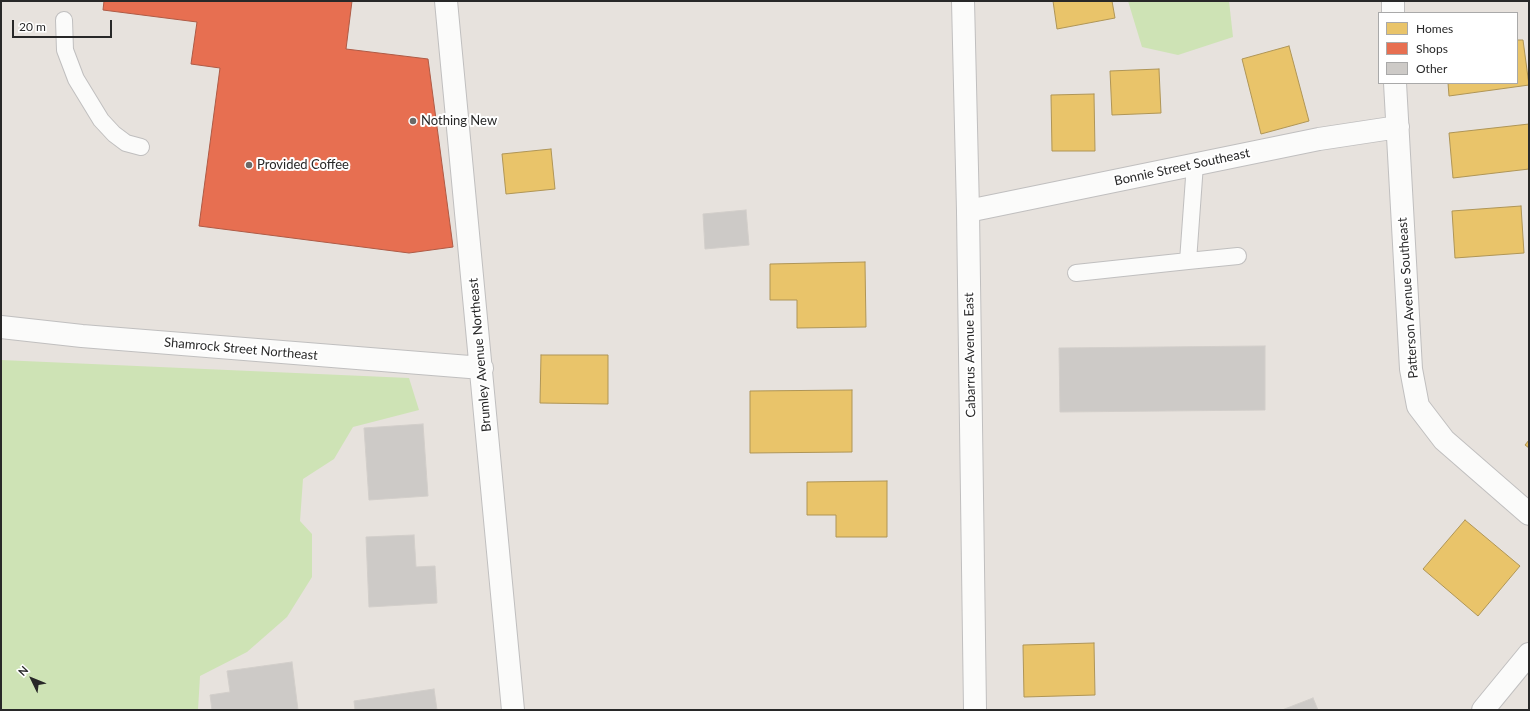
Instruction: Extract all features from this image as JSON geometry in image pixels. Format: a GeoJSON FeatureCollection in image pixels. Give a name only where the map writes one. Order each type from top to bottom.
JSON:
{"type":"FeatureCollection","features":[{"type":"Feature","properties":{"kind":"street","name":"Brumley Avenue Northeast"},"geometry":{"type":"LineString","coordinates":[[446,1],[482,368],[513,710]]}},
{"type":"Feature","properties":{"kind":"street","name":"Cabarrus Avenue East"},"geometry":{"type":"LineString","coordinates":[[963,1],[968,211],[975,710]]}},
{"type":"Feature","properties":{"kind":"street"},"geometry":{"type":"LineString","coordinates":[[1393,1],[1393,12]]}},
{"type":"Feature","properties":{"kind":"street","name":"Patterson Avenue Southeast"},"geometry":{"type":"LineString","coordinates":[[1395,84],[1411,369],[1418,406],[1444,440],[1529,514]]}},
{"type":"Feature","properties":{"kind":"street","name":"Bonnie Street Southeast"},"geometry":{"type":"LineString","coordinates":[[968,211],[1319,139],[1398,128]]}},
{"type":"Feature","properties":{"kind":"street","name":"Shamrock Street Northeast"},"geometry":{"type":"LineString","coordinates":[[1,327],[82,336],[482,368]]}},
{"type":"Feature","properties":{"kind":"street"},"geometry":{"type":"LineString","coordinates":[[1483,710],[1529,654]]}},
{"type":"Feature","properties":{"kind":"lane"},"geometry":{"type":"LineString","coordinates":[[64,20],[65,50],[76,79],[102,120],[114,134],[126,143],[141,147]]}},
{"type":"Feature","properties":{"kind":"lane"},"geometry":{"type":"LineString","coordinates":[[1188,261],[1195,164]]}},
{"type":"Feature","properties":{"kind":"lane"},"geometry":{"type":"LineString","coordinates":[[1076,273],[1238,256]]}},
{"type":"Feature","properties":{"kind":"green space"},"geometry":{"type":"Polygon","coordinates":[[[1128,1],[1229,1],[1233,37],[1178,55],[1142,47],[1128,1]]]}},
{"type":"Feature","properties":{"kind":"green space"},"geometry":{"type":"Polygon","coordinates":[[[1,360],[409,378],[419,410],[353,427],[334,459],[303,479],[300,521],[312,534],[312,577],[287,617],[247,652],[200,676],[198,710],[1,710],[1,360]]]}},
{"type":"Feature","properties":{"kind":"building: Homes"},"geometry":{"type":"Polygon","coordinates":[[[1053,1],[1112,1],[1115,18],[1057,29],[1053,1]]]}},
{"type":"Feature","properties":{"kind":"building: Homes"},"geometry":{"type":"Polygon","coordinates":[[[1518,40],[1523,40],[1529,85],[1449,96],[1448,84],[1518,84],[1518,40]]]}},
{"type":"Feature","properties":{"kind":"building: Homes"},"geometry":{"type":"Polygon","coordinates":[[[1289,46],[1309,121],[1261,134],[1242,59],[1289,46]]]}},
{"type":"Feature","properties":{"kind":"building: Homes"},"geometry":{"type":"Polygon","coordinates":[[[1159,69],[1161,113],[1112,115],[1110,71],[1159,69]]]}},
{"type":"Feature","properties":{"kind":"building: Homes"},"geometry":{"type":"Polygon","coordinates":[[[1094,94],[1095,151],[1052,151],[1051,95],[1094,94]]]}},
{"type":"Feature","properties":{"kind":"building: Homes"},"geometry":{"type":"Polygon","coordinates":[[[1529,124],[1529,169],[1453,178],[1449,133],[1529,124]]]}},
{"type":"Feature","properties":{"kind":"building: Homes"},"geometry":{"type":"Polygon","coordinates":[[[551,149],[555,189],[506,194],[502,154],[551,149]]]}},
{"type":"Feature","properties":{"kind":"building: Homes"},"geometry":{"type":"Polygon","coordinates":[[[1521,206],[1524,253],[1455,258],[1452,211],[1521,206]]]}},
{"type":"Feature","properties":{"kind":"building: Homes"},"geometry":{"type":"Polygon","coordinates":[[[865,262],[866,327],[797,328],[797,300],[770,300],[770,264],[865,262]]]}},
{"type":"Feature","properties":{"kind":"building: Homes"},"geometry":{"type":"Polygon","coordinates":[[[541,355],[608,355],[608,404],[540,403],[541,355]]]}},
{"type":"Feature","properties":{"kind":"building: Homes"},"geometry":{"type":"Polygon","coordinates":[[[852,390],[852,452],[750,453],[750,391],[852,390]]]}},
{"type":"Feature","properties":{"kind":"building: Homes"},"geometry":{"type":"Polygon","coordinates":[[[1529,440],[1529,448],[1525,445],[1529,440]]]}},
{"type":"Feature","properties":{"kind":"building: Homes"},"geometry":{"type":"Polygon","coordinates":[[[887,481],[887,537],[836,537],[836,515],[807,515],[807,482],[887,481]]]}},
{"type":"Feature","properties":{"kind":"building: Homes"},"geometry":{"type":"Polygon","coordinates":[[[1465,520],[1520,566],[1478,616],[1423,569],[1465,520]]]}},
{"type":"Feature","properties":{"kind":"building: Homes"},"geometry":{"type":"Polygon","coordinates":[[[1094,643],[1095,695],[1024,697],[1023,645],[1094,643]]]}},
{"type":"Feature","properties":{"kind":"building: Shops"},"geometry":{"type":"Polygon","coordinates":[[[104,1],[352,1],[346,49],[428,59],[453,247],[409,253],[199,226],[220,68],[191,64],[197,22],[103,10],[104,1]]]}},
{"type":"Feature","properties":{"kind":"building: Other"},"geometry":{"type":"Polygon","coordinates":[[[746,210],[749,245],[705,249],[703,214],[746,210]]]}},
{"type":"Feature","properties":{"kind":"building: Other"},"geometry":{"type":"Polygon","coordinates":[[[1265,346],[1265,410],[1060,412],[1059,348],[1265,346]]]}},
{"type":"Feature","properties":{"kind":"building: Other"},"geometry":{"type":"Polygon","coordinates":[[[423,424],[428,496],[369,500],[364,428],[423,424]]]}},
{"type":"Feature","properties":{"kind":"building: Other"},"geometry":{"type":"Polygon","coordinates":[[[414,535],[416,567],[435,566],[437,603],[369,607],[366,537],[414,535]]]}},
{"type":"Feature","properties":{"kind":"building: Other"},"geometry":{"type":"Polygon","coordinates":[[[292,662],[298,710],[212,710],[210,695],[230,692],[227,671],[292,662]]]}},
{"type":"Feature","properties":{"kind":"building: Other"},"geometry":{"type":"Polygon","coordinates":[[[434,689],[437,710],[355,710],[354,701],[434,689]]]}},
{"type":"Feature","properties":{"kind":"building: Other"},"geometry":{"type":"Polygon","coordinates":[[[1313,698],[1318,710],[1282,710],[1313,698]]]}},
{"type":"Feature","properties":{"kind":"place","name":"Nothing New"},"geometry":{"type":"Point","coordinates":[413,121]}},
{"type":"Feature","properties":{"kind":"place","name":"Provided Coffee"},"geometry":{"type":"Point","coordinates":[249,165]}}]}
